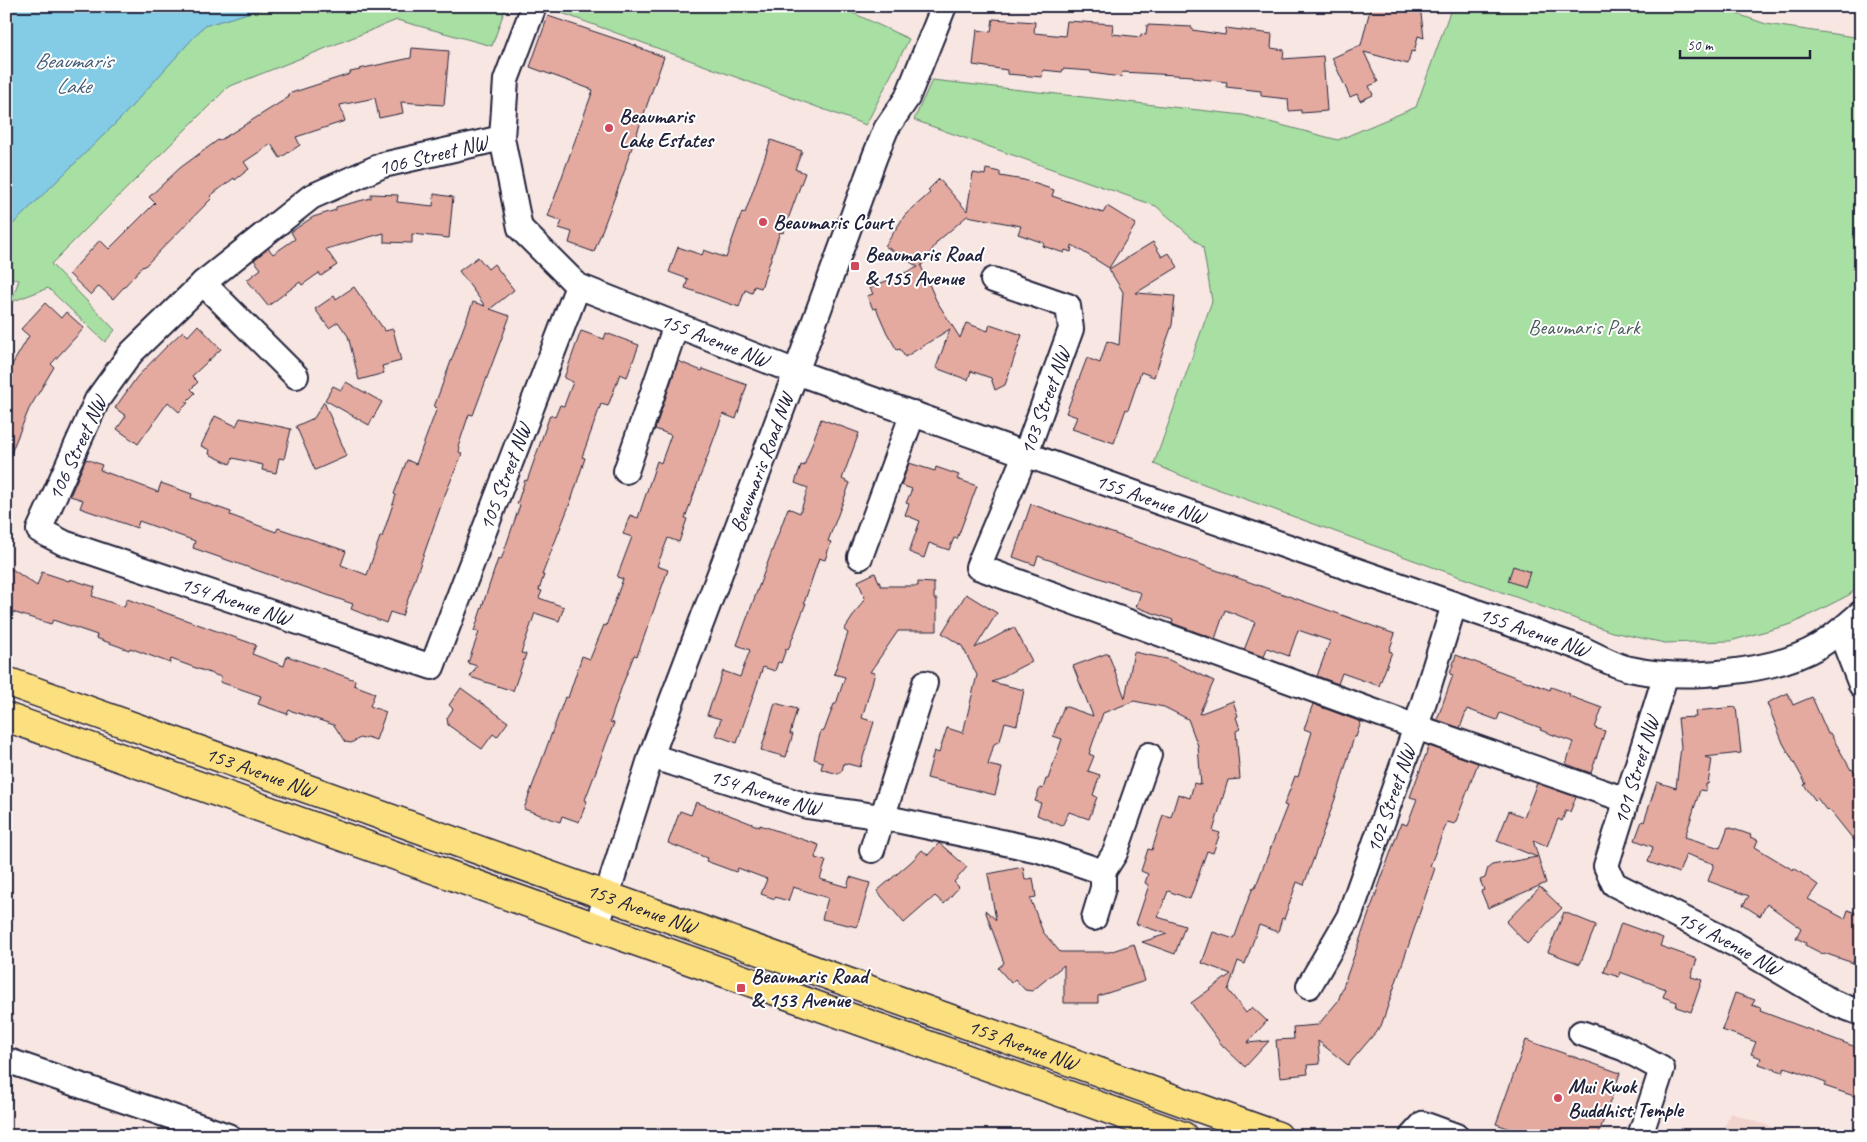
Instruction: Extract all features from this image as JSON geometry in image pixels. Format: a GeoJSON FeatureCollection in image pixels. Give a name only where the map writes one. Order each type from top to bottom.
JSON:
{"type":"FeatureCollection","features":[{"type":"Feature","properties":{"kind":"main road","name":"153 Avenue NW"},"geometry":{"type":"LineString","coordinates":[[6,681],[1278,1136]]}},
{"type":"Feature","properties":{"kind":"main road","name":"153 Avenue NW"},"geometry":{"type":"LineString","coordinates":[[6,717],[1183,1136]]}},
{"type":"Feature","properties":{"kind":"street","name":"106 Street NW"},"geometry":{"type":"LineString","coordinates":[[40,530],[97,400],[131,353],[203,283],[311,197],[383,165],[502,138],[506,80],[534,6]]}},
{"type":"Feature","properties":{"kind":"street","name":"Beaumaris Road NW"},"geometry":{"type":"LineString","coordinates":[[597,926],[651,756],[796,372],[875,156],[886,129],[907,98],[944,6]]}},
{"type":"Feature","properties":{"kind":"street","name":"155 Avenue NW"},"geometry":{"type":"LineString","coordinates":[[502,138],[520,228],[578,286],[796,372],[1159,502],[1578,647],[1629,669],[1666,674],[1736,672],[1780,663],[1819,647],[1861,613]]}},
{"type":"Feature","properties":{"kind":"street","name":"103 Street NW"},"geometry":{"type":"LineString","coordinates":[[993,280],[1068,306],[1071,329],[1026,453],[978,567],[1416,727]]}},
{"type":"Feature","properties":{"kind":"street"},"geometry":{"type":"LineString","coordinates":[[203,283],[296,376]]}},
{"type":"Feature","properties":{"kind":"street","name":"105 Street NW"},"geometry":{"type":"LineString","coordinates":[[432,667],[578,286]]}},
{"type":"Feature","properties":{"kind":"street"},"geometry":{"type":"LineString","coordinates":[[626,471],[676,325]]}},
{"type":"Feature","properties":{"kind":"street"},"geometry":{"type":"LineString","coordinates":[[860,557],[913,414]]}},
{"type":"Feature","properties":{"kind":"street","name":"154 Avenue NW"},"geometry":{"type":"LineString","coordinates":[[40,530],[64,544],[432,667]]}},
{"type":"Feature","properties":{"kind":"street","name":"102 Street NW"},"geometry":{"type":"LineString","coordinates":[[1309,986],[1349,917],[1416,727],[1454,605]]}},
{"type":"Feature","properties":{"kind":"street"},"geometry":{"type":"LineString","coordinates":[[1840,631],[1861,685]]}},
{"type":"Feature","properties":{"kind":"street","name":"101 Street NW"},"geometry":{"type":"LineString","coordinates":[[1606,866],[1666,674]]}},
{"type":"Feature","properties":{"kind":"street"},"geometry":{"type":"LineString","coordinates":[[872,850],[925,683]]}},
{"type":"Feature","properties":{"kind":"street"},"geometry":{"type":"LineString","coordinates":[[1416,727],[1626,800]]}},
{"type":"Feature","properties":{"kind":"street"},"geometry":{"type":"LineString","coordinates":[[1094,918],[1103,888],[1103,872],[1115,853],[1149,755]]}},
{"type":"Feature","properties":{"kind":"street","name":"154 Avenue NW"},"geometry":{"type":"LineString","coordinates":[[651,756],[807,806],[882,817],[1039,850],[1103,872]]}},
{"type":"Feature","properties":{"kind":"street","name":"154 Avenue NW"},"geometry":{"type":"LineString","coordinates":[[1606,866],[1614,884],[1736,945],[1834,1003],[1861,1013]]}},
{"type":"Feature","properties":{"kind":"street"},"geometry":{"type":"LineString","coordinates":[[1581,1033],[1623,1048],[1662,1069],[1640,1136]]}},
{"type":"Feature","properties":{"kind":"street"},"geometry":{"type":"LineString","coordinates":[[6,1060],[201,1131],[228,1136]]}},
{"type":"Feature","properties":{"kind":"street"},"geometry":{"type":"LineString","coordinates":[[1412,1136],[1423,1124],[1456,1136]]}},
{"type":"Feature","properties":{"kind":"shaded area"},"geometry":{"type":"Polygon","coordinates":[[[1730,1113],[1799,1136],[1722,1136],[1730,1113]]]}},
{"type":"Feature","properties":{"kind":"green space"},"geometry":{"type":"Polygon","coordinates":[[[6,6],[506,6],[492,46],[397,20],[228,87],[51,264],[115,330],[105,342],[48,288],[11,302],[19,280],[6,277],[6,6]]]}},
{"type":"Feature","properties":{"kind":"green space"},"geometry":{"type":"Polygon","coordinates":[[[552,6],[838,6],[909,39],[866,125],[551,9],[552,6]]]}},
{"type":"Feature","properties":{"kind":"green space","name":"Beaumaris Park"},"geometry":{"type":"Polygon","coordinates":[[[1452,6],[1714,6],[1766,24],[1861,38],[1861,584],[1849,595],[1792,624],[1730,641],[1665,643],[1612,632],[1187,478],[1154,464],[1212,301],[1203,247],[1156,206],[914,120],[932,80],[1243,115],[1338,140],[1416,107],[1452,6]]]}},
{"type":"Feature","properties":{"kind":"water","name":"Beaumaris Lake"},"geometry":{"type":"Polygon","coordinates":[[[6,6],[272,6],[204,26],[122,117],[7,230],[6,6]]]}},
{"type":"Feature","properties":{"kind":"building"},"geometry":{"type":"Polygon","coordinates":[[[1371,6],[1420,6],[1424,38],[1418,36],[1414,52],[1411,51],[1408,64],[1364,52],[1378,82],[1369,86],[1373,95],[1360,101],[1357,94],[1350,97],[1332,58],[1361,45],[1371,6]]]}},
{"type":"Feature","properties":{"kind":"building","name":"Beaumaris Lake Estates"},"geometry":{"type":"Polygon","coordinates":[[[548,16],[664,57],[594,252],[569,243],[572,232],[559,228],[562,221],[548,216],[593,90],[530,67],[548,16]]]}},
{"type":"Feature","properties":{"kind":"building"},"geometry":{"type":"Polygon","coordinates":[[[993,19],[1035,22],[1034,33],[1065,36],[1067,21],[1113,24],[1112,34],[1141,37],[1141,34],[1146,35],[1147,25],[1192,27],[1192,30],[1225,35],[1226,28],[1272,34],[1271,48],[1284,50],[1283,59],[1323,56],[1327,111],[1301,113],[1301,110],[1289,111],[1288,99],[1261,96],[1261,91],[1226,87],[1227,82],[1193,78],[1193,76],[1122,72],[1121,77],[1091,73],[1091,71],[1063,69],[1062,72],[1043,70],[1042,77],[1007,74],[1007,70],[973,65],[977,30],[991,32],[993,19]]]}},
{"type":"Feature","properties":{"kind":"building"},"geometry":{"type":"Polygon","coordinates":[[[412,48],[449,51],[444,105],[401,102],[403,113],[379,118],[375,98],[340,105],[345,121],[296,137],[300,145],[280,158],[271,144],[244,162],[249,169],[210,196],[212,198],[143,266],[113,299],[99,286],[91,295],[69,274],[100,240],[109,249],[155,203],[149,197],[180,168],[218,140],[289,97],[288,94],[350,74],[350,72],[359,69],[411,58],[412,48]]]}},
{"type":"Feature","properties":{"kind":"building","name":"Beaumaris Court"},"geometry":{"type":"Polygon","coordinates":[[[771,140],[802,151],[795,169],[805,173],[783,233],[780,232],[761,288],[754,286],[752,293],[745,290],[739,307],[685,288],[688,279],[669,272],[678,247],[702,255],[704,250],[726,258],[742,212],[745,213],[771,140]]]}},
{"type":"Feature","properties":{"kind":"building"},"geometry":{"type":"Polygon","coordinates":[[[986,169],[1000,172],[1000,176],[1024,180],[1054,190],[1052,196],[1103,213],[1107,206],[1136,224],[1109,268],[1072,245],[1071,252],[1065,250],[1064,253],[1043,246],[1044,243],[1018,234],[1021,226],[967,216],[938,241],[921,266],[936,300],[960,338],[966,323],[988,331],[990,324],[1022,335],[1005,385],[995,390],[991,378],[971,371],[968,380],[936,368],[950,329],[905,357],[900,349],[897,350],[876,308],[873,309],[867,296],[873,294],[870,288],[918,267],[885,246],[905,215],[930,193],[928,190],[939,179],[967,211],[973,173],[985,175],[986,169]]]}},
{"type":"Feature","properties":{"kind":"building"},"geometry":{"type":"Polygon","coordinates":[[[371,194],[398,195],[397,202],[433,206],[434,194],[453,197],[449,238],[412,234],[412,243],[384,242],[384,233],[326,249],[337,265],[321,276],[319,273],[302,285],[300,282],[268,306],[247,280],[261,269],[254,260],[268,248],[273,254],[295,239],[291,232],[313,217],[336,210],[336,207],[371,198],[371,194]]]}},
{"type":"Feature","properties":{"kind":"building"},"geometry":{"type":"Polygon","coordinates":[[[1153,242],[1162,257],[1169,253],[1178,267],[1136,293],[1175,296],[1172,325],[1154,377],[1141,372],[1114,443],[1072,429],[1077,417],[1066,413],[1087,358],[1100,363],[1107,341],[1119,345],[1123,292],[1109,269],[1153,242]]]}},
{"type":"Feature","properties":{"kind":"building"},"geometry":{"type":"Polygon","coordinates":[[[478,257],[488,269],[494,264],[514,290],[490,309],[510,316],[473,415],[469,414],[458,447],[460,448],[459,452],[462,454],[444,497],[402,616],[390,612],[386,623],[351,609],[353,604],[193,548],[195,541],[139,521],[137,528],[80,508],[83,500],[70,496],[86,459],[102,465],[100,470],[158,492],[161,483],[192,494],[191,498],[231,512],[230,515],[276,532],[278,528],[346,551],[341,565],[367,575],[380,537],[382,537],[396,495],[394,494],[407,460],[416,464],[437,408],[434,407],[473,302],[485,306],[459,271],[478,257]]]}},
{"type":"Feature","properties":{"kind":"building"},"geometry":{"type":"Polygon","coordinates":[[[354,287],[385,331],[393,329],[401,361],[382,366],[384,373],[359,380],[348,336],[338,322],[329,328],[315,309],[334,296],[336,299],[354,287]]]}},
{"type":"Feature","properties":{"kind":"building"},"geometry":{"type":"Polygon","coordinates":[[[45,303],[61,318],[66,312],[84,328],[51,364],[54,367],[29,409],[6,465],[6,375],[29,336],[21,329],[45,303]]]}},
{"type":"Feature","properties":{"kind":"building"},"geometry":{"type":"Polygon","coordinates":[[[198,325],[221,349],[192,376],[198,382],[191,389],[195,393],[186,402],[188,403],[179,412],[168,402],[138,444],[117,429],[126,416],[115,408],[137,377],[167,346],[183,331],[188,336],[198,325]]]}},
{"type":"Feature","properties":{"kind":"building"},"geometry":{"type":"Polygon","coordinates":[[[581,331],[604,339],[606,333],[639,345],[627,377],[620,374],[608,406],[601,404],[582,457],[585,458],[572,498],[542,575],[544,575],[539,590],[542,591],[539,598],[564,607],[559,621],[535,613],[521,653],[526,654],[513,691],[470,677],[477,666],[468,663],[479,632],[474,631],[498,559],[501,560],[520,505],[517,504],[525,480],[527,481],[550,415],[555,417],[560,405],[564,406],[573,382],[564,378],[581,331]]]}},
{"type":"Feature","properties":{"kind":"building"},"geometry":{"type":"Polygon","coordinates":[[[678,361],[702,371],[703,369],[747,385],[736,419],[723,414],[685,518],[687,519],[679,542],[668,538],[657,566],[668,570],[637,656],[634,655],[622,686],[610,722],[614,723],[585,800],[587,801],[579,822],[562,816],[560,822],[524,809],[565,697],[568,698],[582,656],[590,659],[604,625],[606,626],[623,579],[617,577],[632,537],[623,534],[630,515],[638,518],[657,461],[661,463],[671,435],[655,429],[678,361]]]}},
{"type":"Feature","properties":{"kind":"building"},"geometry":{"type":"Polygon","coordinates":[[[346,382],[382,402],[369,425],[325,400],[333,386],[341,390],[346,382]]]}},
{"type":"Feature","properties":{"kind":"building"},"geometry":{"type":"Polygon","coordinates":[[[324,402],[347,456],[315,470],[296,426],[314,418],[324,402]]]}},
{"type":"Feature","properties":{"kind":"building"},"geometry":{"type":"Polygon","coordinates":[[[215,416],[236,426],[240,418],[291,429],[284,459],[279,458],[276,473],[262,470],[263,465],[233,458],[230,464],[209,454],[210,450],[201,446],[215,416]]]}},
{"type":"Feature","properties":{"kind":"building"},"geometry":{"type":"Polygon","coordinates":[[[821,419],[859,433],[842,479],[850,483],[828,541],[831,542],[825,560],[819,558],[804,603],[806,603],[788,650],[786,649],[781,663],[778,662],[775,671],[763,667],[737,743],[715,735],[721,719],[707,715],[723,671],[740,677],[750,650],[737,645],[788,508],[800,513],[808,488],[795,483],[801,465],[804,466],[821,419]]]}},
{"type":"Feature","properties":{"kind":"building"},"geometry":{"type":"Polygon","coordinates":[[[909,463],[935,471],[936,467],[959,475],[957,479],[977,486],[957,539],[954,538],[949,550],[929,543],[924,558],[909,552],[920,521],[905,515],[909,504],[906,503],[912,489],[901,485],[909,463]]]}},
{"type":"Feature","properties":{"kind":"building"},"geometry":{"type":"Polygon","coordinates":[[[1031,504],[1395,634],[1389,651],[1392,652],[1379,686],[1342,673],[1338,684],[1317,676],[1330,641],[1298,630],[1289,656],[1267,648],[1264,657],[1244,650],[1255,622],[1225,610],[1215,639],[1172,623],[1173,620],[1136,607],[1141,593],[1038,556],[1035,565],[1013,557],[1031,504]]]}},
{"type":"Feature","properties":{"kind":"building"},"geometry":{"type":"Polygon","coordinates":[[[6,565],[37,586],[42,572],[69,581],[70,579],[95,587],[92,596],[124,607],[127,599],[256,645],[252,654],[284,666],[287,656],[355,680],[354,685],[375,693],[370,706],[386,712],[376,740],[367,737],[360,738],[351,743],[345,742],[334,725],[289,710],[287,714],[258,704],[261,696],[220,682],[221,677],[171,659],[170,663],[130,648],[129,650],[96,638],[97,635],[53,620],[51,624],[6,610],[6,565]]]}},
{"type":"Feature","properties":{"kind":"building"},"geometry":{"type":"Polygon","coordinates":[[[1513,566],[1530,572],[1525,587],[1508,581],[1513,566]]]}},
{"type":"Feature","properties":{"kind":"building"},"geometry":{"type":"Polygon","coordinates":[[[875,573],[881,586],[918,586],[918,582],[934,583],[934,599],[937,599],[937,631],[898,631],[870,672],[875,673],[862,718],[874,722],[860,767],[844,763],[842,771],[838,774],[821,769],[823,762],[814,759],[821,730],[824,731],[845,677],[834,674],[848,633],[844,630],[865,598],[858,581],[875,573]]]}},
{"type":"Feature","properties":{"kind":"building"},"geometry":{"type":"Polygon","coordinates":[[[966,594],[997,613],[975,648],[1014,627],[1032,661],[992,682],[1024,690],[1017,725],[1005,722],[1000,741],[994,744],[988,765],[1002,768],[995,795],[927,778],[934,751],[939,753],[947,728],[963,733],[977,675],[962,646],[942,633],[966,594]]]}},
{"type":"Feature","properties":{"kind":"building"},"geometry":{"type":"Polygon","coordinates":[[[1134,652],[1167,659],[1214,681],[1199,714],[1233,701],[1240,729],[1236,731],[1240,779],[1228,780],[1213,831],[1220,833],[1213,853],[1207,851],[1190,899],[1168,891],[1158,917],[1185,926],[1175,954],[1142,942],[1167,934],[1136,924],[1149,885],[1145,883],[1148,874],[1141,871],[1148,849],[1152,850],[1163,815],[1171,817],[1178,794],[1190,798],[1194,783],[1201,785],[1198,746],[1188,719],[1164,707],[1134,701],[1103,713],[1089,754],[1094,756],[1088,771],[1100,775],[1093,795],[1097,797],[1089,819],[1069,812],[1062,826],[1037,815],[1041,803],[1035,801],[1040,788],[1043,789],[1046,779],[1048,779],[1062,739],[1053,736],[1064,706],[1093,716],[1073,666],[1108,653],[1125,698],[1134,652]]]}},
{"type":"Feature","properties":{"kind":"building"},"geometry":{"type":"Polygon","coordinates":[[[1456,655],[1550,690],[1551,687],[1602,708],[1595,728],[1605,731],[1591,773],[1566,764],[1573,742],[1500,713],[1497,720],[1467,709],[1460,728],[1437,720],[1453,675],[1450,674],[1456,655]]]}},
{"type":"Feature","properties":{"kind":"building"},"geometry":{"type":"Polygon","coordinates":[[[461,688],[508,722],[497,737],[493,734],[482,749],[448,725],[447,718],[453,709],[449,705],[461,688]]]}},
{"type":"Feature","properties":{"kind":"building"},"geometry":{"type":"Polygon","coordinates":[[[1788,693],[1793,705],[1812,697],[1828,734],[1830,733],[1851,770],[1861,780],[1861,849],[1829,809],[1827,811],[1817,798],[1815,800],[1804,785],[1806,784],[1783,743],[1767,703],[1788,693]]]}},
{"type":"Feature","properties":{"kind":"building"},"geometry":{"type":"Polygon","coordinates":[[[775,703],[797,709],[790,734],[793,734],[786,757],[761,750],[775,703]]]}},
{"type":"Feature","properties":{"kind":"building"},"geometry":{"type":"Polygon","coordinates":[[[1313,704],[1361,722],[1356,737],[1354,737],[1340,785],[1304,885],[1297,882],[1278,932],[1259,925],[1245,964],[1238,961],[1228,990],[1246,1013],[1252,1007],[1267,1021],[1247,1043],[1269,1041],[1245,1067],[1222,1045],[1191,1003],[1231,974],[1202,963],[1213,932],[1234,939],[1249,897],[1253,888],[1255,888],[1287,806],[1284,805],[1295,776],[1298,777],[1312,732],[1304,729],[1313,704]]]}},
{"type":"Feature","properties":{"kind":"building"},"geometry":{"type":"Polygon","coordinates":[[[1736,707],[1741,753],[1705,757],[1712,759],[1708,784],[1706,784],[1706,791],[1700,790],[1685,837],[1720,848],[1728,827],[1751,835],[1750,837],[1758,840],[1755,847],[1793,870],[1794,868],[1818,885],[1808,899],[1845,919],[1848,910],[1861,915],[1861,953],[1857,952],[1853,963],[1823,954],[1805,945],[1806,943],[1796,938],[1801,928],[1767,904],[1760,916],[1743,905],[1749,896],[1708,881],[1714,864],[1686,854],[1679,873],[1648,862],[1653,847],[1635,840],[1642,821],[1644,822],[1657,782],[1676,788],[1681,747],[1678,718],[1696,717],[1695,711],[1736,707]]]}},
{"type":"Feature","properties":{"kind":"building"},"geometry":{"type":"Polygon","coordinates":[[[1429,746],[1478,763],[1455,824],[1447,822],[1430,866],[1435,868],[1381,1026],[1348,1065],[1318,1041],[1320,1064],[1307,1065],[1308,1074],[1280,1077],[1276,1040],[1294,1039],[1293,1027],[1318,1025],[1338,1001],[1401,823],[1407,825],[1417,799],[1410,797],[1429,746]]]}},
{"type":"Feature","properties":{"kind":"building"},"geometry":{"type":"Polygon","coordinates":[[[1537,783],[1576,797],[1570,812],[1566,810],[1562,821],[1558,819],[1547,846],[1533,840],[1546,883],[1488,908],[1481,891],[1484,890],[1480,880],[1485,878],[1488,868],[1492,865],[1537,857],[1497,841],[1509,811],[1524,817],[1537,783]]]}},
{"type":"Feature","properties":{"kind":"building"},"geometry":{"type":"Polygon","coordinates":[[[696,802],[760,827],[760,825],[819,845],[815,858],[826,861],[820,879],[847,887],[850,877],[870,883],[857,927],[822,919],[828,898],[793,887],[788,901],[775,897],[775,899],[761,894],[767,879],[738,868],[736,872],[706,861],[707,858],[668,843],[680,811],[691,815],[696,802]]]}},
{"type":"Feature","properties":{"kind":"building"},"geometry":{"type":"Polygon","coordinates":[[[939,843],[967,867],[954,882],[959,887],[944,904],[935,896],[904,923],[877,891],[922,850],[928,855],[939,843]]]}},
{"type":"Feature","properties":{"kind":"building"},"geometry":{"type":"Polygon","coordinates":[[[1023,867],[1025,880],[1033,878],[1036,897],[1030,898],[1043,932],[1060,952],[1109,952],[1134,944],[1145,981],[1098,996],[1098,1003],[1064,1003],[1064,965],[1032,991],[1025,990],[1015,979],[1011,983],[998,968],[1004,963],[985,910],[996,920],[988,874],[1023,867]]]}},
{"type":"Feature","properties":{"kind":"building"},"geometry":{"type":"Polygon","coordinates":[[[1540,887],[1562,908],[1527,944],[1506,922],[1540,887]]]}},
{"type":"Feature","properties":{"kind":"building"},"geometry":{"type":"Polygon","coordinates":[[[1564,912],[1596,925],[1580,964],[1548,952],[1564,912]]]}},
{"type":"Feature","properties":{"kind":"building"},"geometry":{"type":"Polygon","coordinates":[[[1621,923],[1663,938],[1660,946],[1697,959],[1691,977],[1702,980],[1691,1012],[1676,1007],[1677,1002],[1663,997],[1666,989],[1620,972],[1619,977],[1604,972],[1621,923]]]}},
{"type":"Feature","properties":{"kind":"building"},"geometry":{"type":"Polygon","coordinates":[[[1735,993],[1755,1000],[1752,1005],[1761,1008],[1760,1011],[1861,1049],[1861,1086],[1857,1097],[1824,1086],[1826,1082],[1785,1067],[1783,1072],[1759,1064],[1761,1058],[1751,1054],[1756,1042],[1722,1030],[1735,993]]]}},
{"type":"Feature","properties":{"kind":"building","name":"Mui Kwok Buddhist Temple"},"geometry":{"type":"Polygon","coordinates":[[[1526,1040],[1620,1073],[1598,1136],[1531,1136],[1496,1124],[1526,1040]]]}},
{"type":"Feature","properties":{"kind":"place","name":"Beaumaris Lake Estates"},"geometry":{"type":"Point","coordinates":[609,128]}},
{"type":"Feature","properties":{"kind":"place","name":"Beaumaris Court"},"geometry":{"type":"Point","coordinates":[763,222]}},
{"type":"Feature","properties":{"kind":"place","name":"Beaumaris Road & 155 Avenue"},"geometry":{"type":"Point","coordinates":[855,266]}},
{"type":"Feature","properties":{"kind":"place","name":"Beaumaris Road & 153 Avenue"},"geometry":{"type":"Point","coordinates":[741,988]}},
{"type":"Feature","properties":{"kind":"place","name":"Mui Kwok Buddhist Temple"},"geometry":{"type":"Point","coordinates":[1558,1098]}}]}
